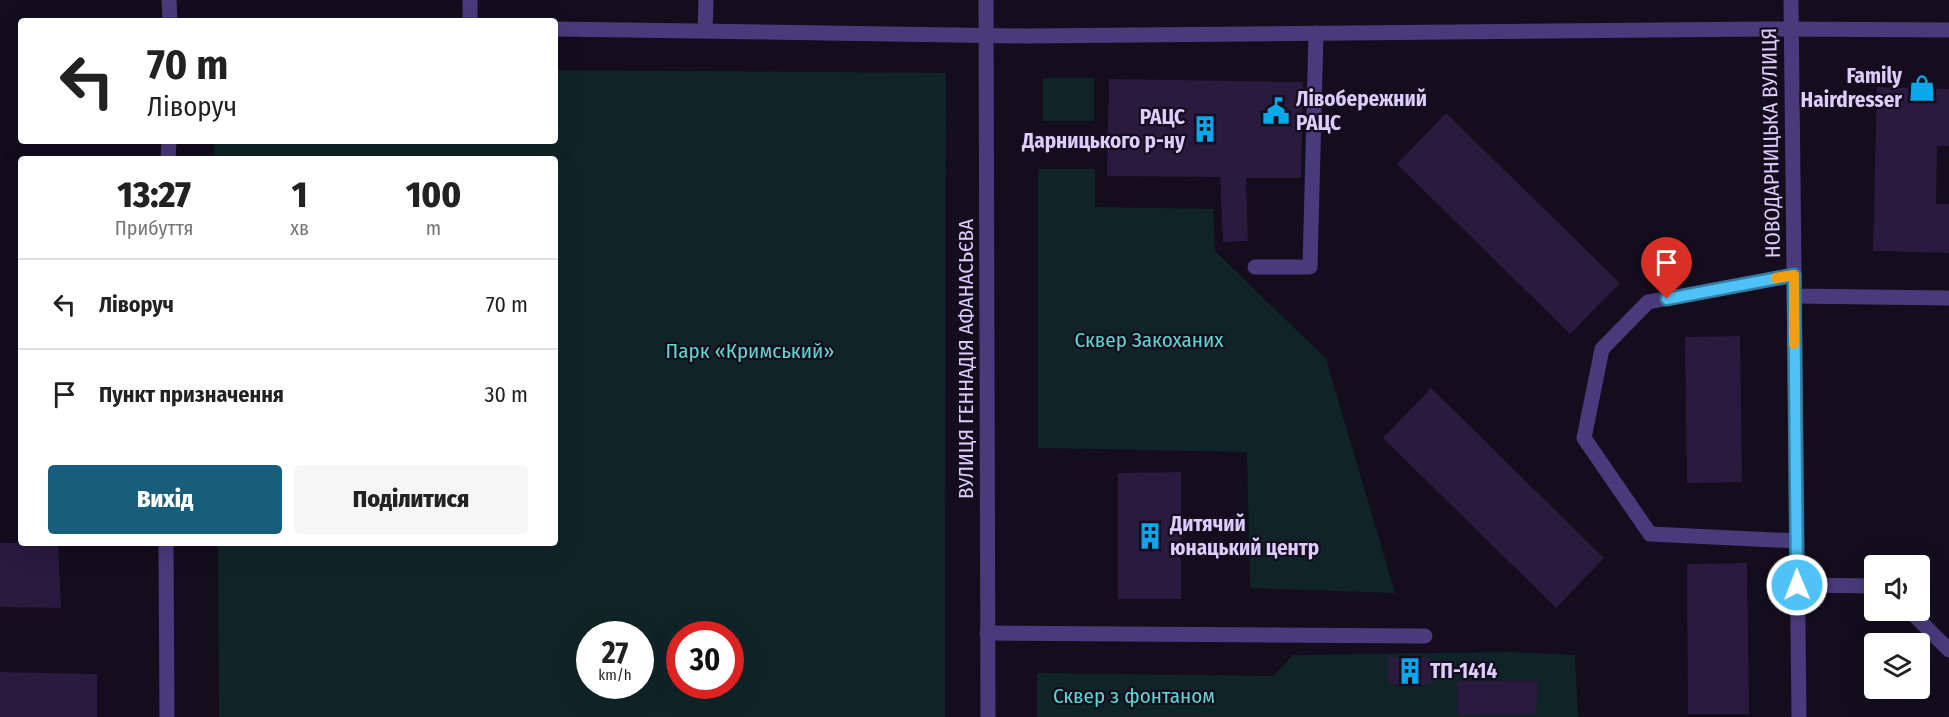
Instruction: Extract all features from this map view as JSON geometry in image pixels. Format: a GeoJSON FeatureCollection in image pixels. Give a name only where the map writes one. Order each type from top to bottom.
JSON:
{"type":"FeatureCollection","features":[{"type":"Feature","properties":{"kind":"street"},"geometry":{"type":"LineString","coordinates":[[169,0],[170,18]]}},
{"type":"Feature","properties":{"kind":"street"},"geometry":{"type":"LineString","coordinates":[[470,0],[470,18]]}},
{"type":"Feature","properties":{"kind":"street"},"geometry":{"type":"LineString","coordinates":[[705,30],[706,0]]}},
{"type":"Feature","properties":{"kind":"street","name":"ВУЛИЦЯ ГЕННАДІЯ АФАНАСЬЄВА"},"geometry":{"type":"LineString","coordinates":[[986,0],[988,717]]}},
{"type":"Feature","properties":{"kind":"street","name":"НОВОДАРНИЦЬКА ВУЛИЦЯ"},"geometry":{"type":"LineString","coordinates":[[1791,0],[1799,717]]}},
{"type":"Feature","properties":{"kind":"street"},"geometry":{"type":"LineString","coordinates":[[558,29],[1026,36],[1791,28],[1949,30]]}},
{"type":"Feature","properties":{"kind":"street"},"geometry":{"type":"LineString","coordinates":[[1255,267],[1310,267],[1316,33]]}},
{"type":"Feature","properties":{"kind":"street"},"geometry":{"type":"LineString","coordinates":[[1794,275],[1648,302],[1602,349],[1584,438],[1650,534],[1797,541]]}},
{"type":"Feature","properties":{"kind":"street"},"geometry":{"type":"LineString","coordinates":[[1794,296],[1949,298]]}},
{"type":"Feature","properties":{"kind":"street"},"geometry":{"type":"LineString","coordinates":[[166,546],[166,717]]}},
{"type":"Feature","properties":{"kind":"street"},"geometry":{"type":"LineString","coordinates":[[1797,585],[1864,586]]}},
{"type":"Feature","properties":{"kind":"street"},"geometry":{"type":"LineString","coordinates":[[1920,621],[1949,650]]}},
{"type":"Feature","properties":{"kind":"street"},"geometry":{"type":"LineString","coordinates":[[987,633],[1425,636]]}},
{"type":"Feature","properties":{"kind":"green space","name":"Парк «Кримський»"},"geometry":{"type":"Polygon","coordinates":[[[558,70],[946,73],[945,717],[219,717],[218,546],[558,546],[558,156],[215,156],[214,144],[558,144],[558,70]]]}},
{"type":"Feature","properties":{"kind":"green space"},"geometry":{"type":"Polygon","coordinates":[[[1043,78],[1094,78],[1094,121],[1043,121],[1043,78]]]}},
{"type":"Feature","properties":{"kind":"green space","name":"Сквер Закоханих"},"geometry":{"type":"Polygon","coordinates":[[[1038,169],[1095,169],[1095,207],[1213,209],[1215,251],[1326,359],[1395,593],[1250,588],[1247,452],[1038,448],[1038,169]]]}},
{"type":"Feature","properties":{"kind":"green space","name":"Сквер з фонтаном"},"geometry":{"type":"Polygon","coordinates":[[[1513,652],[1575,655],[1578,717],[1037,717],[1037,673],[1273,676],[1293,655],[1513,652]]]}},
{"type":"Feature","properties":{"kind":"building","name":"РАЦС Дарницького р-ну"},"geometry":{"type":"Polygon","coordinates":[[[1109,79],[1303,82],[1301,178],[1246,178],[1248,241],[1223,242],[1220,177],[1107,176],[1109,79]]]}},
{"type":"Feature","properties":{"kind":"building"},"geometry":{"type":"Polygon","coordinates":[[[1877,87],[1949,89],[1949,146],[1937,146],[1936,204],[1949,204],[1949,253],[1873,251],[1877,87]]]}},
{"type":"Feature","properties":{"kind":"building"},"geometry":{"type":"Polygon","coordinates":[[[1446,113],[1620,283],[1570,334],[1397,164],[1446,113]]]}},
{"type":"Feature","properties":{"kind":"building"},"geometry":{"type":"Polygon","coordinates":[[[1740,336],[1742,482],[1687,483],[1685,337],[1740,336]]]}},
{"type":"Feature","properties":{"kind":"building"},"geometry":{"type":"Polygon","coordinates":[[[1431,388],[1604,558],[1556,608],[1383,438],[1431,388]]]}},
{"type":"Feature","properties":{"kind":"building","name":"Дитячий юнацький центр"},"geometry":{"type":"Polygon","coordinates":[[[1181,472],[1181,599],[1118,599],[1118,473],[1181,472]]]}},
{"type":"Feature","properties":{"kind":"building"},"geometry":{"type":"Polygon","coordinates":[[[0,543],[18,543],[18,546],[58,546],[61,608],[0,607],[0,543]]]}},
{"type":"Feature","properties":{"kind":"building"},"geometry":{"type":"Polygon","coordinates":[[[1747,563],[1749,714],[1688,714],[1687,564],[1747,563]]]}},
{"type":"Feature","properties":{"kind":"building","name":"ТП-1414"},"geometry":{"type":"Polygon","coordinates":[[[1388,657],[1432,658],[1432,684],[1388,684],[1388,657]]]}},
{"type":"Feature","properties":{"kind":"building"},"geometry":{"type":"Polygon","coordinates":[[[0,672],[97,674],[97,717],[0,717],[0,672]]]}},
{"type":"Feature","properties":{"kind":"building"},"geometry":{"type":"Polygon","coordinates":[[[1457,681],[1538,681],[1536,714],[1458,715],[1457,681]]]}},
{"type":"Feature","properties":{"kind":"slow traffic"},"geometry":{"type":"LineString","coordinates":[[1776,278],[1794,275],[1794,344]]}},
{"type":"Feature","properties":{"kind":"place","name":"Family Hairdresser"},"geometry":{"type":"Point","coordinates":[1922,88]}},
{"type":"Feature","properties":{"kind":"place","name":"Лівобережний РАЦС"},"geometry":{"type":"Point","coordinates":[1276,111]}},
{"type":"Feature","properties":{"kind":"place","name":"РАЦС Дарницького р-ну"},"geometry":{"type":"Point","coordinates":[1205,129]}},
{"type":"Feature","properties":{"kind":"place","name":"Дитячий юнацький центр"},"geometry":{"type":"Point","coordinates":[1150,536]}},
{"type":"Feature","properties":{"kind":"place","name":"ТП-1414"},"geometry":{"type":"Point","coordinates":[1410,671]}},
{"type":"Feature","properties":{"kind":"route"},"geometry":{"type":"LineString","coordinates":[[1667,299],[1794,275],[1797,585]]}}]}
